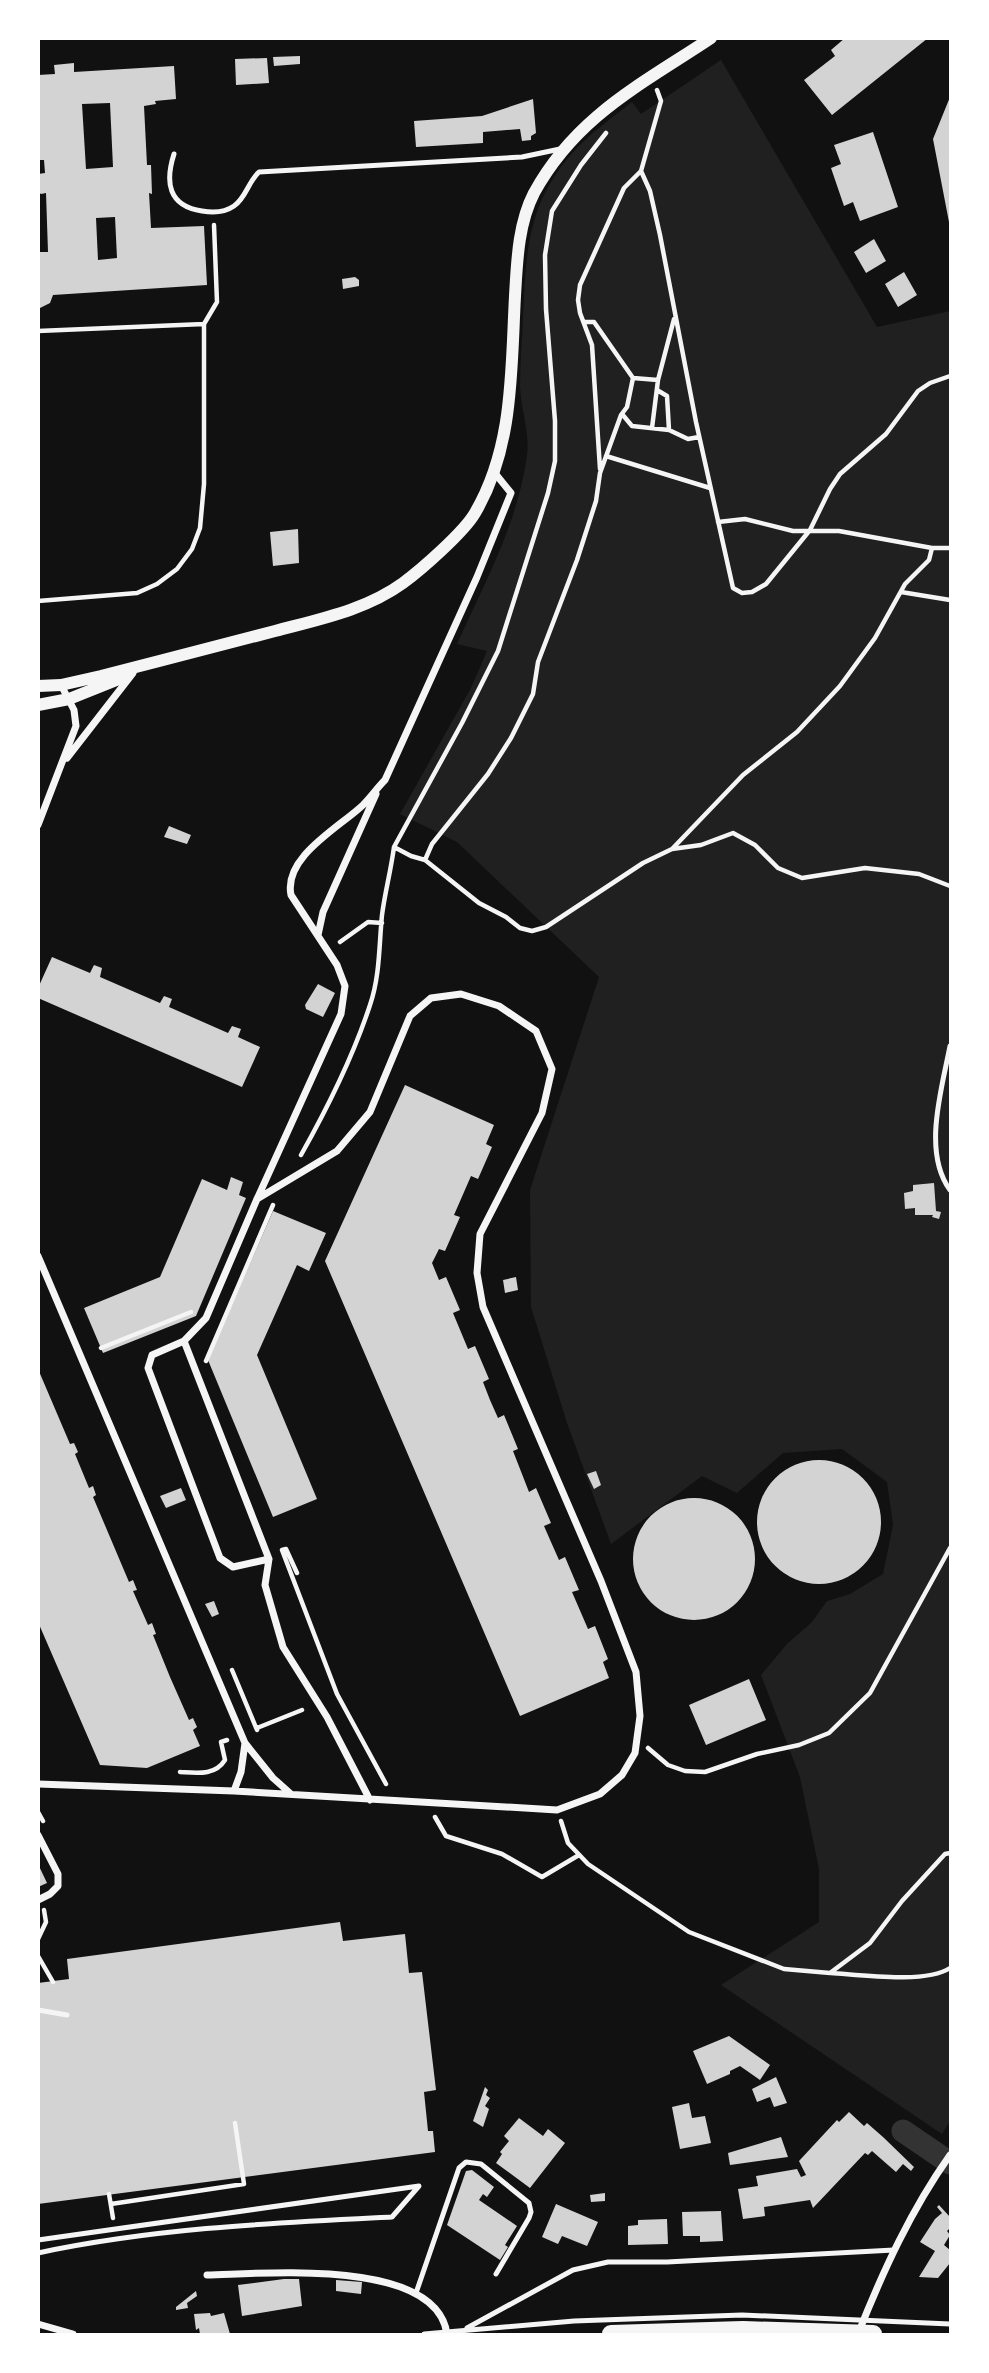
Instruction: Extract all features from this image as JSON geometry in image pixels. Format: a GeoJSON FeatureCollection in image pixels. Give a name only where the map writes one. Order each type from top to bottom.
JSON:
{"type":"FeatureCollection","features":[{"type":"Feature","properties":{"kind":"main road"},"geometry":{"type":"LineString","coordinates":[[611,2334],[827,2325],[873,2334]]}},
{"type":"Feature","properties":{"kind":"street"},"geometry":{"type":"LineString","coordinates":[[38,686],[61,685],[158,662],[357,609],[403,583],[440,551],[475,514],[494,472],[508,418],[517,260],[522,228],[533,196],[563,149],[583,127],[652,76],[711,38]]}},
{"type":"Feature","properties":{"kind":"street"},"geometry":{"type":"LineString","coordinates":[[317,935],[323,912],[477,577],[511,494],[494,472]]}},
{"type":"Feature","properties":{"kind":"street"},"geometry":{"type":"LineString","coordinates":[[38,705],[69,699],[158,662]]}},
{"type":"Feature","properties":{"kind":"street"},"geometry":{"type":"LineString","coordinates":[[62,764],[133,673]]}},
{"type":"Feature","properties":{"kind":"street"},"geometry":{"type":"LineString","coordinates":[[38,825],[76,726],[74,710],[61,685]]}},
{"type":"Feature","properties":{"kind":"street"},"geometry":{"type":"LineString","coordinates":[[269,1559],[233,1567],[220,1558],[148,1368],[152,1355],[184,1341],[206,1318],[341,1014],[345,986],[337,965],[291,895],[289,887],[293,870],[327,832],[363,805],[381,784]]}},
{"type":"Feature","properties":{"kind":"street"},"geometry":{"type":"LineString","coordinates":[[38,1784],[234,1791],[557,1810],[600,1794],[622,1775],[635,1753],[640,1716],[636,1672],[601,1581],[483,1307],[477,1273],[480,1234],[542,1113],[552,1069],[536,1031],[499,1006],[474,998],[461,994],[430,998],[410,1016],[370,1112],[337,1151],[257,1199]]}},
{"type":"Feature","properties":{"kind":"street"},"geometry":{"type":"LineString","coordinates":[[38,1256],[243,1739],[273,1778],[291,1795]]}},
{"type":"Feature","properties":{"kind":"street"},"geometry":{"type":"LineString","coordinates":[[184,1341],[269,1559],[265,1585],[283,1647],[327,1717],[370,1800]]}},
{"type":"Feature","properties":{"kind":"street"},"geometry":{"type":"LineString","coordinates":[[234,1791],[240,1772],[243,1739]]}},
{"type":"Feature","properties":{"kind":"street"},"geometry":{"type":"LineString","coordinates":[[38,1835],[58,1874],[58,1885],[50,1894],[38,1900]]}},
{"type":"Feature","properties":{"kind":"street"},"geometry":{"type":"LineString","coordinates":[[857,2334],[894,2250],[933,2179],[950,2155]]}},
{"type":"Feature","properties":{"kind":"street"},"geometry":{"type":"LineString","coordinates":[[207,2275],[341,2275],[378,2281],[416,2293],[437,2310],[445,2321],[447,2333]]}},
{"type":"Feature","properties":{"kind":"street"},"geometry":{"type":"LineString","coordinates":[[38,2324],[73,2334]]}},
{"type":"Feature","properties":{"kind":"lane"},"geometry":{"type":"LineString","coordinates":[[174,154],[169,168],[172,191],[181,204],[195,210],[214,213],[237,204],[259,172],[522,157],[563,149]]}},
{"type":"Feature","properties":{"kind":"lane"},"geometry":{"type":"LineString","coordinates":[[950,1046],[936,1127],[939,1166],[943,1180],[950,1189]]}},
{"type":"Feature","properties":{"kind":"lane"},"geometry":{"type":"LineString","coordinates":[[38,2010],[67,2015]]}},
{"type":"Feature","properties":{"kind":"lane"},"geometry":{"type":"LineString","coordinates":[[416,2293],[459,2168],[466,2162],[481,2164],[529,2203],[531,2212],[496,2274]]}},
{"type":"Feature","properties":{"kind":"lane"},"geometry":{"type":"LineString","coordinates":[[38,2240],[419,2186],[392,2217],[202,2228],[105,2240],[38,2253]]}},
{"type":"Feature","properties":{"kind":"lane"},"geometry":{"type":"LineString","coordinates":[[464,2330],[573,2270],[608,2262],[667,2262],[894,2250]]}},
{"type":"Feature","properties":{"kind":"lane"},"geometry":{"type":"LineString","coordinates":[[424,2334],[574,2321],[729,2316],[827,2325],[895,2321],[950,2324]]}},
{"type":"Feature","properties":{"kind":"path"},"geometry":{"type":"LineString","coordinates":[[600,473],[592,345],[578,300],[580,285],[624,188],[641,171],[661,101],[652,76]]}},
{"type":"Feature","properties":{"kind":"path"},"geometry":{"type":"LineString","coordinates":[[648,97],[657,90]]}},
{"type":"Feature","properties":{"kind":"path"},"geometry":{"type":"LineString","coordinates":[[612,125],[581,165],[552,211],[545,255],[555,461],[548,493],[498,651],[394,847],[425,860],[479,903],[506,917],[520,928],[532,931],[546,927],[643,863],[672,849],[701,845],[733,832],[755,845],[778,867],[803,878],[865,867],[919,874],[950,886]]}},
{"type":"Feature","properties":{"kind":"path"},"geometry":{"type":"LineString","coordinates":[[641,171],[650,191],[660,235],[699,437],[733,588],[743,593],[752,592],[766,584],[810,530],[840,474],[888,436],[918,391],[929,383],[950,376]]}},
{"type":"Feature","properties":{"kind":"path"},"geometry":{"type":"LineString","coordinates":[[38,601],[137,593],[157,584],[177,569],[192,549],[200,528],[204,484],[204,324],[217,302],[214,213]]}},
{"type":"Feature","properties":{"kind":"path"},"geometry":{"type":"LineString","coordinates":[[652,428],[658,380],[676,314]]}},
{"type":"Feature","properties":{"kind":"path"},"geometry":{"type":"LineString","coordinates":[[425,860],[432,844],[488,774],[511,738],[533,694],[538,662],[596,501],[600,473],[627,407],[633,378],[594,321],[585,322]]}},
{"type":"Feature","properties":{"kind":"path"},"geometry":{"type":"LineString","coordinates":[[38,331],[204,324]]}},
{"type":"Feature","properties":{"kind":"path"},"geometry":{"type":"LineString","coordinates":[[633,378],[658,380]]}},
{"type":"Feature","properties":{"kind":"path"},"geometry":{"type":"LineString","coordinates":[[657,390],[667,396],[669,430]]}},
{"type":"Feature","properties":{"kind":"path"},"geometry":{"type":"LineString","coordinates":[[622,414],[632,426],[669,430],[688,439],[699,437]]}},
{"type":"Feature","properties":{"kind":"path"},"geometry":{"type":"LineString","coordinates":[[606,456],[710,488]]}},
{"type":"Feature","properties":{"kind":"path"},"geometry":{"type":"LineString","coordinates":[[718,522],[745,519],[793,531],[839,531],[932,548],[950,548]]}},
{"type":"Feature","properties":{"kind":"path"},"geometry":{"type":"LineString","coordinates":[[672,849],[743,775],[797,732],[840,686],[875,638],[905,584],[929,560],[932,548]]}},
{"type":"Feature","properties":{"kind":"path"},"geometry":{"type":"LineString","coordinates":[[901,592],[950,600]]}},
{"type":"Feature","properties":{"kind":"path"},"geometry":{"type":"LineString","coordinates":[[340,942],[368,922],[382,923]]}},
{"type":"Feature","properties":{"kind":"path"},"geometry":{"type":"LineString","coordinates":[[211,1374],[206,1361],[273,1205]]}},
{"type":"Feature","properties":{"kind":"path"},"geometry":{"type":"LineString","coordinates":[[101,1348],[192,1311]]}},
{"type":"Feature","properties":{"kind":"path"},"geometry":{"type":"LineString","coordinates":[[637,1738],[668,1766],[685,1771],[705,1772],[757,1754],[799,1745],[829,1733],[870,1693],[950,1548]]}},
{"type":"Feature","properties":{"kind":"path"},"geometry":{"type":"LineString","coordinates":[[297,1573],[286,1549],[282,1550],[337,1694],[386,1784]]}},
{"type":"Feature","properties":{"kind":"path"},"geometry":{"type":"LineString","coordinates":[[257,1728],[302,1710]]}},
{"type":"Feature","properties":{"kind":"path"},"geometry":{"type":"LineString","coordinates":[[250,1711],[261,1740]]}},
{"type":"Feature","properties":{"kind":"path"},"geometry":{"type":"LineString","coordinates":[[171,1772],[210,1772],[220,1768],[225,1760],[221,1742],[227,1740]]}},
{"type":"Feature","properties":{"kind":"path"},"geometry":{"type":"LineString","coordinates":[[557,1810],[568,1843],[588,1864],[689,1932],[785,1969],[895,1977],[941,1974],[950,1968]]}},
{"type":"Feature","properties":{"kind":"path"},"geometry":{"type":"LineString","coordinates":[[446,1836],[502,1854],[542,1877],[579,1855]]}},
{"type":"Feature","properties":{"kind":"path"},"geometry":{"type":"LineString","coordinates":[[831,1973],[870,1943],[924,1876],[945,1854],[950,1853]]}},
{"type":"Feature","properties":{"kind":"path"},"geometry":{"type":"LineString","coordinates":[[38,1939],[46,1922]]}},
{"type":"Feature","properties":{"kind":"path"},"geometry":{"type":"LineString","coordinates":[[38,1956],[53,1982]]}},
{"type":"Feature","properties":{"kind":"path"},"geometry":{"type":"LineString","coordinates":[[111,2204],[244,2185],[235,2123]]}},
{"type":"Feature","properties":{"kind":"shaded area"},"geometry":{"type":"Polygon","coordinates":[[[721,60],[877,327],[950,311],[950,2121],[942,2134],[721,1985],[819,1922],[819,1869],[800,1777],[761,1675],[787,1644],[812,1622],[827,1601],[850,1594],[883,1574],[893,1525],[887,1482],[842,1449],[783,1453],[737,1493],[702,1476],[611,1544],[567,1423],[531,1307],[530,1190],[599,977],[457,842],[400,814],[471,688],[487,651],[457,644],[499,552],[523,480],[528,447],[520,387],[524,294],[528,249],[538,209],[559,170],[588,137],[632,102],[641,114],[721,60]]]}},
{"type":"Feature","properties":{"kind":"building"},"geometry":{"type":"Polygon","coordinates":[[[845,38],[928,38],[832,115],[804,80],[835,56],[831,50],[845,38]]]}},
{"type":"Feature","properties":{"kind":"building"},"geometry":{"type":"Polygon","coordinates":[[[300,56],[300,64],[274,66],[273,57],[300,56]]]}},
{"type":"Feature","properties":{"kind":"building"},"geometry":{"type":"Polygon","coordinates":[[[267,58],[269,83],[236,85],[235,59],[267,58]]]}},
{"type":"Feature","properties":{"kind":"building"},"geometry":{"type":"Polygon","coordinates":[[[74,63],[74,72],[174,66],[176,99],[155,101],[156,104],[144,106],[147,165],[151,165],[151,228],[204,226],[207,285],[53,295],[50,303],[38,309],[38,252],[48,252],[46,193],[38,192],[38,174],[45,173],[44,160],[38,160],[38,75],[55,74],[54,65],[74,63]],[[110,103],[82,104],[86,169],[113,167],[110,103]],[[115,217],[96,218],[98,260],[117,258],[115,217]]]}},
{"type":"Feature","properties":{"kind":"building"},"geometry":{"type":"Polygon","coordinates":[[[950,97],[950,222],[949,222],[933,139],[950,97]]]}},
{"type":"Feature","properties":{"kind":"building"},"geometry":{"type":"Polygon","coordinates":[[[533,99],[536,133],[531,136],[531,140],[522,141],[520,129],[483,132],[483,143],[416,147],[414,121],[482,116],[533,99]]]}},
{"type":"Feature","properties":{"kind":"building"},"geometry":{"type":"Polygon","coordinates":[[[873,132],[898,207],[860,221],[853,202],[844,206],[831,168],[841,164],[834,145],[873,132]]]}},
{"type":"Feature","properties":{"kind":"building"},"geometry":{"type":"Polygon","coordinates":[[[874,239],[886,261],[866,273],[854,252],[874,239]]]}},
{"type":"Feature","properties":{"kind":"building"},"geometry":{"type":"Polygon","coordinates":[[[904,272],[917,295],[898,307],[885,284],[904,272]]]}},
{"type":"Feature","properties":{"kind":"building"},"geometry":{"type":"Polygon","coordinates":[[[355,277],[359,280],[359,286],[343,289],[342,279],[355,277]]]}},
{"type":"Feature","properties":{"kind":"building"},"geometry":{"type":"Polygon","coordinates":[[[298,529],[299,563],[273,566],[270,532],[298,529]]]}},
{"type":"Feature","properties":{"kind":"building"},"geometry":{"type":"Polygon","coordinates":[[[169,826],[191,835],[187,844],[164,837],[169,826]]]}},
{"type":"Feature","properties":{"kind":"building"},"geometry":{"type":"Polygon","coordinates":[[[52,957],[90,973],[94,965],[102,968],[100,977],[160,1003],[164,996],[172,999],[169,1007],[228,1033],[232,1026],[241,1029],[238,1037],[260,1047],[242,1087],[38,998],[38,988],[52,957]]]}},
{"type":"Feature","properties":{"kind":"building"},"geometry":{"type":"Polygon","coordinates":[[[318,984],[335,993],[323,1017],[306,1009],[305,1005],[318,984]]]}},
{"type":"Feature","properties":{"kind":"building"},"geometry":{"type":"Polygon","coordinates":[[[405,1085],[494,1125],[486,1144],[492,1147],[478,1179],[471,1176],[454,1215],[460,1217],[445,1251],[439,1249],[432,1263],[439,1280],[446,1277],[460,1310],[453,1313],[468,1349],[475,1346],[489,1379],[483,1382],[498,1418],[504,1415],[518,1449],[513,1451],[529,1492],[536,1488],[551,1523],[544,1526],[559,1560],[565,1557],[579,1590],[572,1592],[588,1629],[595,1626],[608,1659],[603,1662],[609,1678],[520,1716],[325,1261],[405,1085]]]}},
{"type":"Feature","properties":{"kind":"building"},"geometry":{"type":"Polygon","coordinates":[[[231,1177],[243,1182],[239,1195],[246,1198],[196,1316],[103,1353],[84,1308],[160,1277],[202,1179],[227,1190],[231,1177]]]}},
{"type":"Feature","properties":{"kind":"building"},"geometry":{"type":"Polygon","coordinates":[[[934,1183],[936,1211],[941,1212],[939,1219],[932,1217],[933,1215],[915,1215],[915,1208],[905,1209],[904,1193],[913,1191],[913,1185],[934,1183]]]}},
{"type":"Feature","properties":{"kind":"building"},"geometry":{"type":"Polygon","coordinates":[[[273,1211],[326,1233],[309,1271],[297,1265],[257,1355],[317,1499],[273,1517],[208,1360],[273,1211]]]}},
{"type":"Feature","properties":{"kind":"building"},"geometry":{"type":"Polygon","coordinates":[[[516,1277],[518,1290],[505,1293],[503,1280],[516,1277]]]}},
{"type":"Feature","properties":{"kind":"building"},"geometry":{"type":"Polygon","coordinates":[[[38,1369],[70,1444],[74,1443],[78,1452],[75,1454],[89,1488],[93,1486],[96,1495],[93,1497],[129,1582],[133,1580],[137,1590],[133,1591],[148,1625],[152,1623],[156,1634],[153,1635],[189,1720],[193,1718],[197,1727],[193,1730],[200,1746],[147,1768],[100,1765],[38,1622],[38,1369]]]}},
{"type":"Feature","properties":{"kind":"building"},"geometry":{"type":"Polygon","coordinates":[[[819,1460],[843,1465],[863,1478],[876,1498],[881,1522],[876,1546],[863,1566],[843,1579],[819,1584],[795,1579],[775,1566],[762,1546],[757,1522],[762,1498],[775,1478],[795,1465],[819,1460]]]}},
{"type":"Feature","properties":{"kind":"building"},"geometry":{"type":"Polygon","coordinates":[[[596,1471],[601,1485],[594,1489],[587,1474],[596,1471]]]}},
{"type":"Feature","properties":{"kind":"building"},"geometry":{"type":"Polygon","coordinates":[[[181,1488],[186,1500],[166,1508],[160,1496],[181,1488]]]}},
{"type":"Feature","properties":{"kind":"building"},"geometry":{"type":"Polygon","coordinates":[[[694,1498],[717,1503],[737,1516],[750,1536],[755,1559],[750,1582],[737,1602],[717,1615],[694,1620],[671,1615],[651,1602],[638,1582],[633,1559],[638,1536],[651,1516],[671,1503],[694,1498]]]}},
{"type":"Feature","properties":{"kind":"building"},"geometry":{"type":"Polygon","coordinates":[[[214,1601],[219,1614],[212,1617],[205,1604],[214,1601]]]}},
{"type":"Feature","properties":{"kind":"building"},"geometry":{"type":"Polygon","coordinates":[[[749,1679],[766,1720],[706,1745],[689,1705],[749,1679]]]}},
{"type":"Feature","properties":{"kind":"building"},"geometry":{"type":"Polygon","coordinates":[[[38,1864],[47,1883],[38,1887],[38,1864]]]}},
{"type":"Feature","properties":{"kind":"building"},"geometry":{"type":"Polygon","coordinates":[[[340,1922],[343,1941],[405,1934],[409,1973],[422,1972],[436,2090],[424,2092],[428,2131],[433,2131],[435,2152],[38,2204],[38,1983],[69,1979],[67,1959],[340,1922]]]}},
{"type":"Feature","properties":{"kind":"building"},"geometry":{"type":"Polygon","coordinates":[[[729,2036],[770,2065],[760,2080],[740,2066],[730,2071],[730,2074],[707,2084],[693,2051],[729,2036]]]}},
{"type":"Feature","properties":{"kind":"building"},"geometry":{"type":"Polygon","coordinates":[[[776,2077],[787,2103],[774,2107],[770,2097],[757,2102],[752,2089],[776,2077]]]}},
{"type":"Feature","properties":{"kind":"building"},"geometry":{"type":"Polygon","coordinates":[[[485,2087],[488,2090],[486,2095],[490,2098],[485,2106],[489,2109],[483,2127],[473,2121],[485,2087]]]}},
{"type":"Feature","properties":{"kind":"building"},"geometry":{"type":"Polygon","coordinates":[[[689,2103],[692,2118],[705,2116],[711,2143],[680,2149],[672,2107],[689,2103]]]}},
{"type":"Feature","properties":{"kind":"building"},"geometry":{"type":"Polygon","coordinates":[[[849,2112],[864,2126],[867,2123],[883,2137],[914,2167],[911,2171],[903,2164],[896,2172],[872,2151],[868,2155],[865,2153],[813,2208],[810,2200],[764,2207],[765,2216],[743,2219],[738,2189],[758,2186],[756,2176],[797,2169],[801,2177],[806,2175],[799,2161],[837,2120],[839,2122],[849,2112]]]}},
{"type":"Feature","properties":{"kind":"building"},"geometry":{"type":"Polygon","coordinates":[[[519,2118],[543,2136],[548,2129],[565,2143],[530,2188],[496,2163],[502,2154],[500,2152],[509,2141],[504,2136],[519,2118]]]}},
{"type":"Feature","properties":{"kind":"building"},"geometry":{"type":"Polygon","coordinates":[[[781,2137],[788,2157],[730,2165],[728,2153],[781,2137]]]}},
{"type":"Feature","properties":{"kind":"building"},"geometry":{"type":"Polygon","coordinates":[[[472,2170],[494,2187],[487,2197],[483,2194],[479,2200],[517,2226],[505,2245],[508,2247],[500,2260],[447,2225],[466,2171],[472,2170]]]}},
{"type":"Feature","properties":{"kind":"building"},"geometry":{"type":"Polygon","coordinates":[[[605,2193],[605,2201],[591,2202],[590,2195],[605,2193]]]}},
{"type":"Feature","properties":{"kind":"building"},"geometry":{"type":"Polygon","coordinates":[[[556,2204],[598,2222],[587,2246],[562,2236],[558,2244],[542,2237],[556,2204]]]}},
{"type":"Feature","properties":{"kind":"building"},"geometry":{"type":"Polygon","coordinates":[[[939,2205],[950,2217],[950,2228],[947,2231],[950,2235],[944,2245],[950,2250],[950,2263],[938,2278],[919,2277],[935,2251],[920,2242],[942,2213],[937,2207],[939,2205]]]}},
{"type":"Feature","properties":{"kind":"building"},"geometry":{"type":"Polygon","coordinates":[[[721,2211],[723,2241],[700,2242],[700,2236],[683,2236],[682,2212],[721,2211]]]}},
{"type":"Feature","properties":{"kind":"building"},"geometry":{"type":"Polygon","coordinates":[[[667,2219],[668,2244],[628,2245],[628,2226],[638,2225],[638,2220],[667,2219]]]}},
{"type":"Feature","properties":{"kind":"building"},"geometry":{"type":"Polygon","coordinates":[[[299,2279],[302,2306],[242,2316],[238,2285],[299,2279]]]}},
{"type":"Feature","properties":{"kind":"building"},"geometry":{"type":"Polygon","coordinates":[[[336,2280],[362,2282],[361,2294],[336,2291],[336,2280]]]}},
{"type":"Feature","properties":{"kind":"building"},"geometry":{"type":"Polygon","coordinates":[[[196,2291],[197,2296],[187,2303],[188,2308],[176,2310],[176,2307],[196,2291]]]}},
{"type":"Feature","properties":{"kind":"building"},"geometry":{"type":"Polygon","coordinates":[[[210,2313],[211,2316],[224,2313],[230,2334],[200,2334],[199,2328],[196,2330],[194,2314],[210,2313]]]}},
{"type":"Feature","properties":{"kind":"waterway"},"geometry":{"type":"LineString","coordinates":[[903,2131],[950,2163]]}}]}
